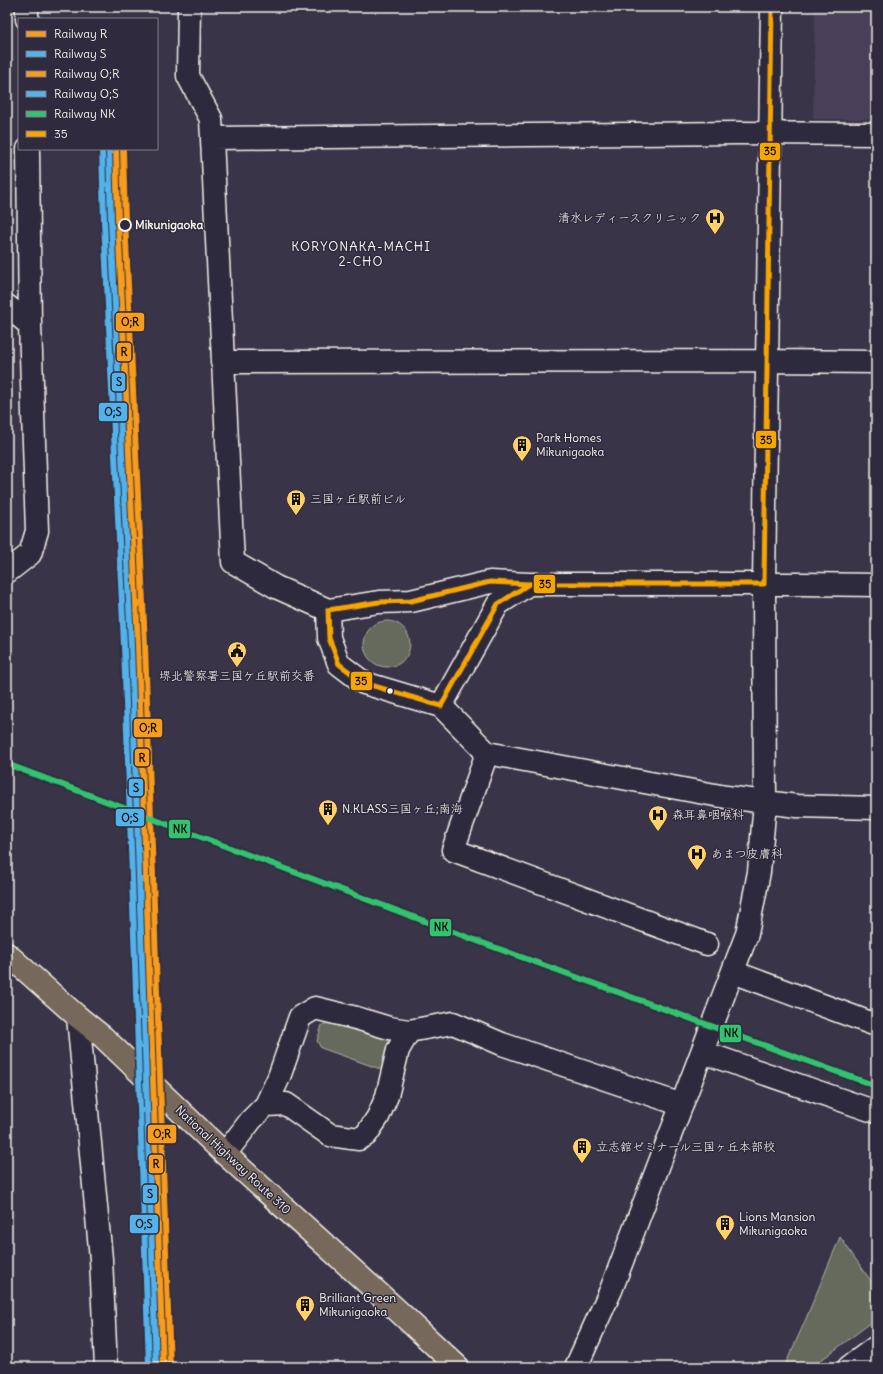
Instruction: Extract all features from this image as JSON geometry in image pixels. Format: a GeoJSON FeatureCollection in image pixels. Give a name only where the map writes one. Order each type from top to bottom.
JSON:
{"type":"FeatureCollection","features":[{"type":"Feature","properties":{"kind":"highway","name":"National Highway Route 310"},"geometry":{"type":"LineString","coordinates":[[7,954],[78,1017],[103,1037],[225,1154],[458,1367]]}},
{"type":"Feature","properties":{"kind":"street"},"geometry":{"type":"LineString","coordinates":[[27,7],[27,18]]}},
{"type":"Feature","properties":{"kind":"street"},"geometry":{"type":"LineString","coordinates":[[189,7],[188,76],[211,119],[233,562],[276,587],[328,610],[379,602],[411,601],[490,582],[529,584],[876,585]]}},
{"type":"Feature","properties":{"kind":"street"},"geometry":{"type":"LineString","coordinates":[[576,1367],[611,1290],[733,972],[747,934],[759,872],[765,802],[764,584],[772,7]]}},
{"type":"Feature","properties":{"kind":"street"},"geometry":{"type":"LineString","coordinates":[[212,138],[770,133],[876,134]]}},
{"type":"Feature","properties":{"kind":"street"},"geometry":{"type":"LineString","coordinates":[[7,572],[30,554],[37,531],[30,325],[28,150]]}},
{"type":"Feature","properties":{"kind":"street"},"geometry":{"type":"LineString","coordinates":[[7,306],[30,325]]}},
{"type":"Feature","properties":{"kind":"street"},"geometry":{"type":"LineString","coordinates":[[222,362],[876,362]]}},
{"type":"Feature","properties":{"kind":"street"},"geometry":{"type":"LineString","coordinates":[[441,706],[498,604],[529,584]]}},
{"type":"Feature","properties":{"kind":"street"},"geometry":{"type":"LineString","coordinates":[[328,610],[329,638],[339,664],[364,683],[441,706],[487,753],[726,797],[797,806],[876,808]]}},
{"type":"Feature","properties":{"kind":"street"},"geometry":{"type":"LineString","coordinates":[[487,753],[452,850],[707,944]]}},
{"type":"Feature","properties":{"kind":"street"},"geometry":{"type":"LineString","coordinates":[[733,972],[876,1025]]}},
{"type":"Feature","properties":{"kind":"street"},"geometry":{"type":"LineString","coordinates":[[225,1154],[251,1120],[266,1105],[279,1077],[300,1017],[315,1008],[389,1028],[409,1031],[453,1024],[502,1044],[682,1105]]}},
{"type":"Feature","properties":{"kind":"street"},"geometry":{"type":"LineString","coordinates":[[78,1017],[101,1259],[106,1367]]}},
{"type":"Feature","properties":{"kind":"street"},"geometry":{"type":"LineString","coordinates":[[266,1105],[286,1104],[330,1134],[359,1139],[366,1135],[378,1117],[387,1096],[398,1050],[409,1031]]}},
{"type":"Feature","properties":{"kind":"street"},"geometry":{"type":"LineString","coordinates":[[702,1052],[876,1112]]}},
{"type":"Feature","properties":{"kind":"street"},"geometry":{"type":"LineString","coordinates":[[849,1367],[876,1347]]}},
{"type":"Feature","properties":{"kind":"shaded area"},"geometry":{"type":"Polygon","coordinates":[[[815,7],[876,7],[876,119],[813,119],[815,7]]]}},
{"type":"Feature","properties":{"kind":"green space"},"geometry":{"type":"Polygon","coordinates":[[[382,621],[392,621],[400,625],[406,631],[410,639],[410,649],[406,657],[400,663],[392,667],[382,667],[374,663],[368,657],[364,649],[364,639],[368,631],[374,625],[382,621]]]}},
{"type":"Feature","properties":{"kind":"green space"},"geometry":{"type":"Polygon","coordinates":[[[333,1021],[387,1038],[390,1042],[385,1067],[380,1069],[321,1048],[317,1041],[322,1025],[333,1021]]]}},
{"type":"Feature","properties":{"kind":"green space"},"geometry":{"type":"Polygon","coordinates":[[[840,1237],[876,1288],[876,1319],[812,1367],[784,1367],[802,1328],[840,1237]]]}},
{"type":"Feature","properties":{"kind":"rail line","name":"O;S"},"geometry":{"type":"LineString","coordinates":[[102,150],[124,646],[149,1367]]}},
{"type":"Feature","properties":{"kind":"rail line","name":"S"},"geometry":{"type":"LineString","coordinates":[[109,150],[131,645],[156,1367]]}},
{"type":"Feature","properties":{"kind":"rail line","name":"R"},"geometry":{"type":"LineString","coordinates":[[116,150],[138,645],[163,1367]]}},
{"type":"Feature","properties":{"kind":"rail line","name":"O;R"},"geometry":{"type":"LineString","coordinates":[[123,150],[145,645],[170,1367]]}},
{"type":"Feature","properties":{"kind":"rail line","name":"NK"},"geometry":{"type":"LineString","coordinates":[[7,764],[480,942],[876,1086]]}},
{"type":"Feature","properties":{"kind":"transit line","name":"35"},"geometry":{"type":"LineString","coordinates":[[764,584],[772,7]]}},
{"type":"Feature","properties":{"kind":"transit line","name":"35"},"geometry":{"type":"LineString","coordinates":[[328,610],[379,602],[411,601],[490,582],[529,584],[764,584]]}},
{"type":"Feature","properties":{"kind":"transit line","name":"35"},"geometry":{"type":"LineString","coordinates":[[441,706],[498,604],[529,584]]}},
{"type":"Feature","properties":{"kind":"transit line","name":"35"},"geometry":{"type":"LineString","coordinates":[[328,610],[329,638],[339,664],[364,683],[441,706]]}},
{"type":"Feature","properties":{"kind":"place","name":"Mikunigaoka"},"geometry":{"type":"Point","coordinates":[125,225]}},
{"type":"Feature","properties":{"kind":"place","name":"清水レディースクリニック"},"geometry":{"type":"Point","coordinates":[715,235]}},
{"type":"Feature","properties":{"kind":"place","name":"Park Homes Mikunigaoka"},"geometry":{"type":"Point","coordinates":[522,462]}},
{"type":"Feature","properties":{"kind":"place","name":"三国ヶ丘駅前ビル"},"geometry":{"type":"Point","coordinates":[296,516]}},
{"type":"Feature","properties":{"kind":"place","name":"堺北警察署三国ケ丘駅前交番"},"geometry":{"type":"Point","coordinates":[237,668]}},
{"type":"Feature","properties":{"kind":"place","name":"N.KLASS三国ヶ丘;南海"},"geometry":{"type":"Point","coordinates":[328,826]}},
{"type":"Feature","properties":{"kind":"place","name":"森耳鼻咽喉科"},"geometry":{"type":"Point","coordinates":[658,832]}},
{"type":"Feature","properties":{"kind":"place","name":"あまつ皮膚科"},"geometry":{"type":"Point","coordinates":[697,871]}},
{"type":"Feature","properties":{"kind":"place","name":"立志舘ゼミナール三国ヶ丘本部校"},"geometry":{"type":"Point","coordinates":[582,1164]}},
{"type":"Feature","properties":{"kind":"place","name":"Lions Mansion Mikunigaoka"},"geometry":{"type":"Point","coordinates":[725,1241]}},
{"type":"Feature","properties":{"kind":"place","name":"Brilliant Green Mikunigaoka"},"geometry":{"type":"Point","coordinates":[305,1322]}},
{"type":"Feature","properties":{"kind":"district","name":"KORYONAKA-MACHI 2-CHO"},"geometry":{"type":"Point","coordinates":[361,254]}}]}
